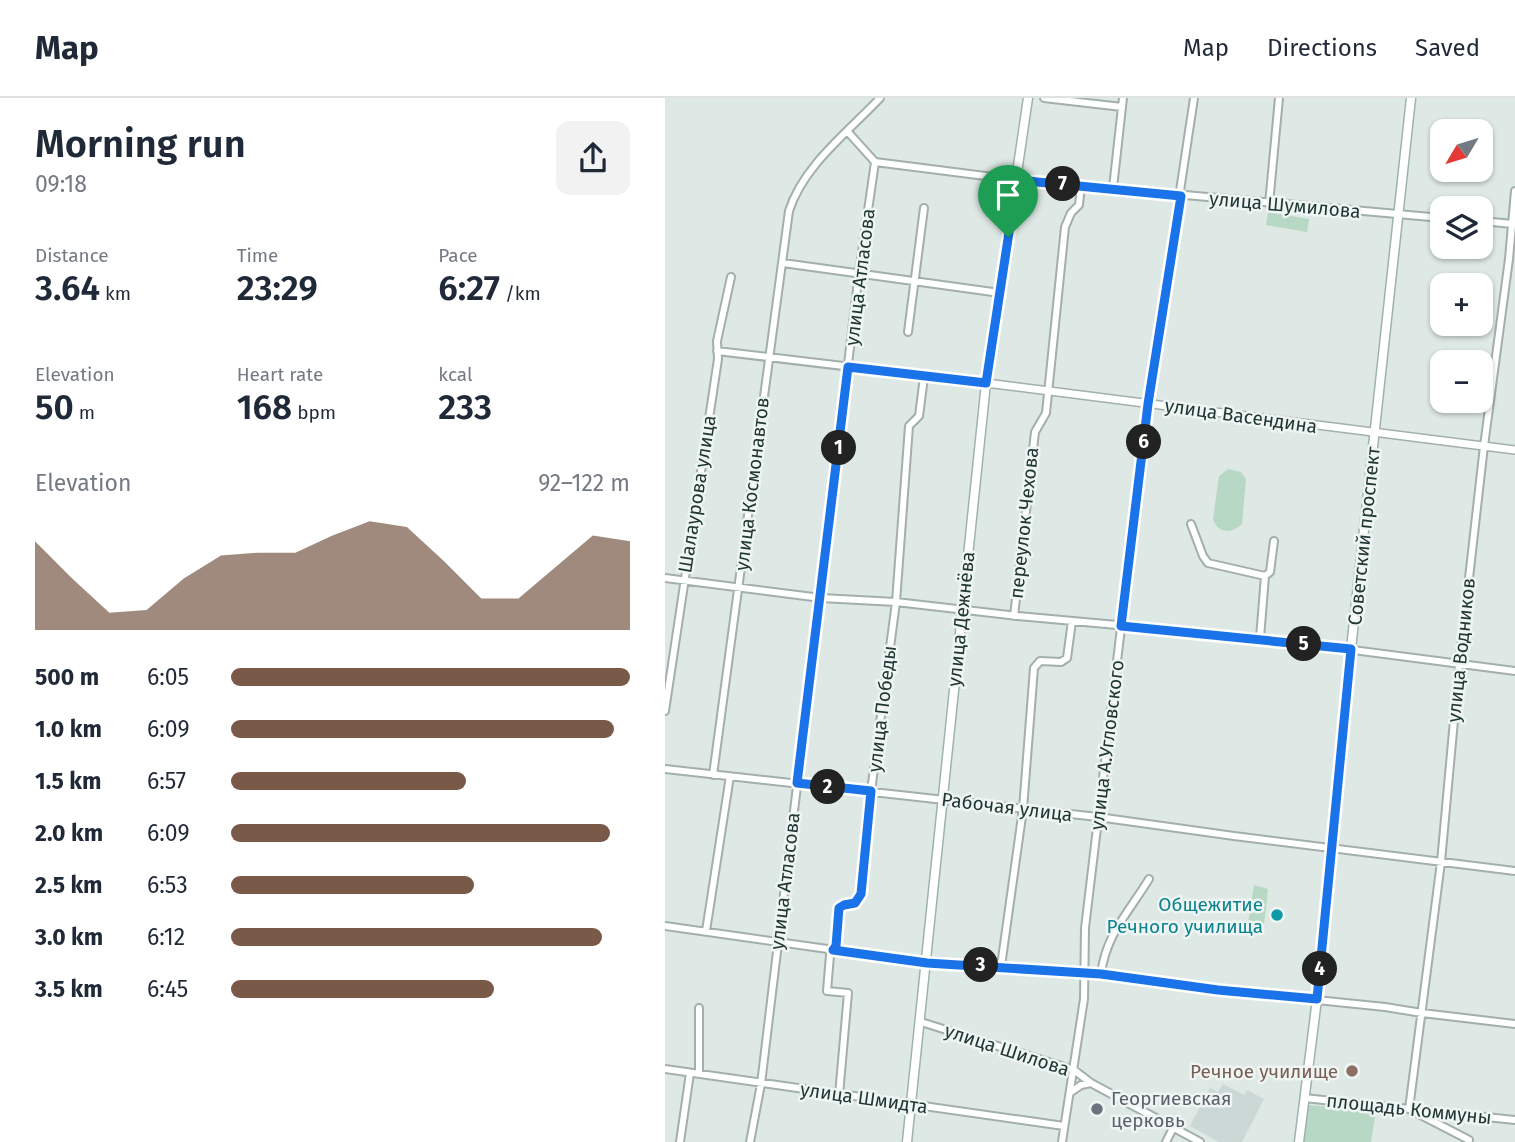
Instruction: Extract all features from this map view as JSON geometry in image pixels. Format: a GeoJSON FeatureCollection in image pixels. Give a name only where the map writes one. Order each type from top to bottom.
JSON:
{"type":"FeatureCollection","features":[{"type":"Feature","properties":{"kind":"main road","name":"улица Дежнёва"},"geometry":{"type":"LineString","coordinates":[[907,1142],[986,383],[1028,98]]}},
{"type":"Feature","properties":{"kind":"main road","name":"Советский проспект"},"geometry":{"type":"LineString","coordinates":[[1299,1142],[1317,999],[1351,649],[1411,98]]}},
{"type":"Feature","properties":{"kind":"street"},"geometry":{"type":"LineString","coordinates":[[876,162],[848,132],[880,98]]}},
{"type":"Feature","properties":{"kind":"street"},"geometry":{"type":"LineString","coordinates":[[1044,98],[1122,107]]}},
{"type":"Feature","properties":{"kind":"street"},"geometry":{"type":"LineString","coordinates":[[1113,188],[1123,98]]}},
{"type":"Feature","properties":{"kind":"street","name":"улица А.Угловского"},"geometry":{"type":"LineString","coordinates":[[1062,1142],[1084,999],[1086,928],[1148,404],[1194,98]]}},
{"type":"Feature","properties":{"kind":"street"},"geometry":{"type":"LineString","coordinates":[[1269,204],[1279,98]]}},
{"type":"Feature","properties":{"kind":"street","name":"улица Космонавтов"},"geometry":{"type":"LineString","coordinates":[[713,775],[789,211],[794,194],[815,165],[848,132]]}},
{"type":"Feature","properties":{"kind":"street","name":"улица Шумилова"},"geometry":{"type":"LineString","coordinates":[[876,162],[1017,180],[1430,217]]}},
{"type":"Feature","properties":{"kind":"street","name":"улица Атласова"},"geometry":{"type":"LineString","coordinates":[[750,1142],[761,1084],[859,273],[876,162]]}},
{"type":"Feature","properties":{"kind":"street","name":"переулок Чехова"},"geometry":{"type":"LineString","coordinates":[[1014,616],[1035,432],[1047,413],[1065,227],[1071,213],[1079,205],[1081,186]]}},
{"type":"Feature","properties":{"kind":"street","name":"улица Водников"},"geometry":{"type":"LineString","coordinates":[[1409,1110],[1441,862],[1459,666],[1515,191]]}},
{"type":"Feature","properties":{"kind":"street"},"geometry":{"type":"LineString","coordinates":[[908,332],[924,208]]}},
{"type":"Feature","properties":{"kind":"street"},"geometry":{"type":"LineString","coordinates":[[1493,222],[1513,224]]}},
{"type":"Feature","properties":{"kind":"street"},"geometry":{"type":"LineString","coordinates":[[783,263],[1000,293]]}},
{"type":"Feature","properties":{"kind":"street","name":"Шалаурова улица"},"geometry":{"type":"LineString","coordinates":[[665,711],[717,351],[731,277]]}},
{"type":"Feature","properties":{"kind":"street","name":"улица Васендина"},"geometry":{"type":"LineString","coordinates":[[717,351],[1515,450]]}},
{"type":"Feature","properties":{"kind":"street","name":"улица Победы"},"geometry":{"type":"LineString","coordinates":[[839,1095],[848,993],[827,991],[830,955],[836,946],[839,908],[855,903],[861,894],[871,791],[896,602],[909,426],[919,416],[924,377]]}},
{"type":"Feature","properties":{"kind":"street"},"geometry":{"type":"LineString","coordinates":[[1191,524],[1202,556],[1208,563],[1265,576]]}},
{"type":"Feature","properties":{"kind":"street"},"geometry":{"type":"LineString","coordinates":[[1260,638],[1265,576],[1270,572],[1274,541]]}},
{"type":"Feature","properties":{"kind":"street"},"geometry":{"type":"LineString","coordinates":[[665,578],[821,598],[896,602],[1014,616],[1260,638],[1459,666],[1515,671]]}},
{"type":"Feature","properties":{"kind":"street"},"geometry":{"type":"LineString","coordinates":[[1001,966],[1023,809],[1034,668],[1040,661],[1061,662],[1067,658],[1072,621]]}},
{"type":"Feature","properties":{"kind":"street","name":"Рабочая улица"},"geometry":{"type":"LineString","coordinates":[[665,769],[1098,817],[1515,871]]}},
{"type":"Feature","properties":{"kind":"street"},"geometry":{"type":"LineString","coordinates":[[706,931],[730,776]]}},
{"type":"Feature","properties":{"kind":"street"},"geometry":{"type":"LineString","coordinates":[[1101,974],[1110,937],[1149,879]]}},
{"type":"Feature","properties":{"kind":"street"},"geometry":{"type":"LineString","coordinates":[[665,926],[927,963],[1101,974],[1515,1024]]}},
{"type":"Feature","properties":{"kind":"street"},"geometry":{"type":"LineString","coordinates":[[699,1008],[699,1074]]}},
{"type":"Feature","properties":{"kind":"street","name":"улица Шилова"},"geometry":{"type":"LineString","coordinates":[[921,1022],[1074,1070],[1091,1083],[1200,1142]]}},
{"type":"Feature","properties":{"kind":"street","name":"улица Шмидта"},"geometry":{"type":"LineString","coordinates":[[665,1069],[1064,1126]]}},
{"type":"Feature","properties":{"kind":"street"},"geometry":{"type":"LineString","coordinates":[[680,1142],[690,1073]]}},
{"type":"Feature","properties":{"kind":"street","name":"улица Шилова"},"geometry":{"type":"LineString","coordinates":[[1070,1093],[1077,1087],[1091,1083]]}},
{"type":"Feature","properties":{"kind":"street","name":"площадь Коммуны"},"geometry":{"type":"LineString","coordinates":[[1304,1097],[1515,1120]]}},
{"type":"Feature","properties":{"kind":"street"},"geometry":{"type":"LineString","coordinates":[[1409,1110],[1469,1140]]}},
{"type":"Feature","properties":{"kind":"street"},"geometry":{"type":"LineString","coordinates":[[1166,1142],[1173,1128]]}},
{"type":"Feature","properties":{"kind":"shaded area"},"geometry":{"type":"Polygon","coordinates":[[[1223,1084],[1244,1095],[1247,1090],[1264,1099],[1242,1142],[1219,1142],[1190,1126],[1210,1088],[1218,1092],[1223,1084]]]}},
{"type":"Feature","properties":{"kind":"green space"},"geometry":{"type":"Polygon","coordinates":[[[1268,212],[1309,219],[1307,232],[1266,225],[1268,212]]]}},
{"type":"Feature","properties":{"kind":"green space"},"geometry":{"type":"Polygon","coordinates":[[[1228,469],[1241,472],[1246,479],[1242,524],[1234,530],[1226,531],[1218,528],[1213,519],[1219,476],[1228,469]]]}},
{"type":"Feature","properties":{"kind":"green space"},"geometry":{"type":"Polygon","coordinates":[[[1254,885],[1268,889],[1264,924],[1261,926],[1248,923],[1254,885]]]}},
{"type":"Feature","properties":{"kind":"green space"},"geometry":{"type":"Polygon","coordinates":[[[1308,1105],[1376,1111],[1371,1142],[1304,1142],[1308,1105]]]}},
{"type":"Feature","properties":{"kind":"place","name":"Общежитие Речного училища"},"geometry":{"type":"Point","coordinates":[1277,915]}},
{"type":"Feature","properties":{"kind":"place","name":"Речное училище"},"geometry":{"type":"Point","coordinates":[1352,1071]}},
{"type":"Feature","properties":{"kind":"place","name":"Георгиевская церковь"},"geometry":{"type":"Point","coordinates":[1097,1109]}},
{"type":"Feature","properties":{"kind":"route"},"geometry":{"type":"LineString","coordinates":[[1017,180],[1181,196],[1148,404],[1121,626],[1351,649],[1317,999],[1218,990],[1101,974],[927,963],[833,950],[836,946],[839,908],[855,903],[861,894],[871,791],[797,783],[848,367],[986,383],[1008,237],[1017,180]]}}]}
